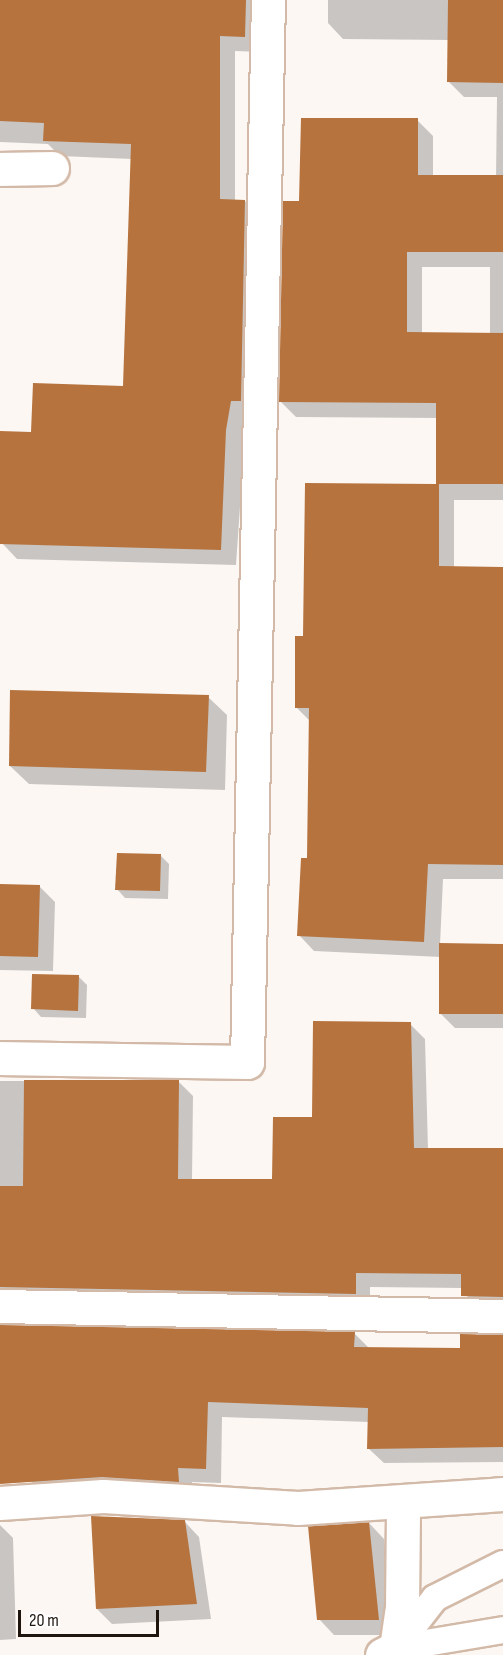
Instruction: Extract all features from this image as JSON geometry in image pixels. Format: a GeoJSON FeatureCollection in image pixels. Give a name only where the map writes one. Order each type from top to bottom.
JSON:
{"type":"FeatureCollection","features":[{"type":"Feature","properties":{"kind":"street"},"geometry":{"type":"LineString","coordinates":[[0,1058],[247,1062],[268,0]]}},
{"type":"Feature","properties":{"kind":"street"},"geometry":{"type":"LineString","coordinates":[[0,169],[52,168]]}},
{"type":"Feature","properties":{"kind":"street"},"geometry":{"type":"LineString","coordinates":[[0,1306],[503,1316]]}},
{"type":"Feature","properties":{"kind":"street"},"geometry":{"type":"LineString","coordinates":[[0,1503],[103,1496],[298,1508],[403,1504],[503,1494]]}},
{"type":"Feature","properties":{"kind":"street"},"geometry":{"type":"LineString","coordinates":[[389,1652],[405,1560],[403,1504]]}},
{"type":"Feature","properties":{"kind":"lane"},"geometry":{"type":"LineString","coordinates":[[389,1652],[435,1598],[503,1564]]}},
{"type":"Feature","properties":{"kind":"lane"},"geometry":{"type":"LineString","coordinates":[[389,1652],[503,1630]]}},
{"type":"Feature","properties":{"kind":"building"},"geometry":{"type":"Polygon","coordinates":[[[0,0],[246,0],[245,37],[220,36],[220,199],[245,200],[241,401],[231,401],[226,430],[221,550],[0,544],[0,431],[31,432],[33,383],[123,386],[131,144],[43,141],[44,123],[0,121],[0,0]]]}},
{"type":"Feature","properties":{"kind":"building"},"geometry":{"type":"Polygon","coordinates":[[[448,0],[503,0],[503,83],[447,82],[448,0]]]}},
{"type":"Feature","properties":{"kind":"building"},"geometry":{"type":"Polygon","coordinates":[[[301,118],[418,118],[418,175],[503,175],[503,252],[407,252],[407,332],[503,333],[503,484],[439,484],[439,566],[503,567],[503,865],[428,864],[424,942],[297,936],[301,858],[307,858],[309,708],[295,708],[295,636],[303,636],[305,483],[436,484],[436,403],[279,402],[283,201],[299,201],[301,118]]]}},
{"type":"Feature","properties":{"kind":"building"},"geometry":{"type":"Polygon","coordinates":[[[10,690],[209,695],[206,772],[9,766],[10,690]]]}},
{"type":"Feature","properties":{"kind":"building"},"geometry":{"type":"Polygon","coordinates":[[[117,853],[161,854],[160,891],[115,890],[117,853]]]}},
{"type":"Feature","properties":{"kind":"building"},"geometry":{"type":"Polygon","coordinates":[[[0,884],[40,885],[38,957],[0,956],[0,884]]]}},
{"type":"Feature","properties":{"kind":"building"},"geometry":{"type":"Polygon","coordinates":[[[439,943],[503,944],[503,1014],[439,1014],[439,943]]]}},
{"type":"Feature","properties":{"kind":"building"},"geometry":{"type":"Polygon","coordinates":[[[32,974],[79,975],[78,1011],[31,1009],[32,974]]]}},
{"type":"Feature","properties":{"kind":"building"},"geometry":{"type":"Polygon","coordinates":[[[313,1021],[411,1022],[414,1148],[503,1148],[503,1297],[461,1296],[461,1274],[356,1273],[356,1294],[0,1287],[0,1186],[23,1186],[24,1080],[179,1080],[178,1179],[272,1179],[273,1117],[312,1117],[313,1021]]]}},
{"type":"Feature","properties":{"kind":"building"},"geometry":{"type":"Polygon","coordinates":[[[0,1325],[355,1332],[354,1347],[460,1348],[460,1334],[503,1335],[503,1447],[367,1449],[368,1408],[208,1402],[206,1469],[178,1468],[179,1482],[102,1477],[0,1484],[0,1325]]]}},
{"type":"Feature","properties":{"kind":"building"},"geometry":{"type":"Polygon","coordinates":[[[91,1516],[185,1520],[197,1604],[96,1609],[91,1516]]]}},
{"type":"Feature","properties":{"kind":"building"},"geometry":{"type":"Polygon","coordinates":[[[369,1522],[379,1620],[317,1620],[308,1526],[369,1522]]]}}]}
